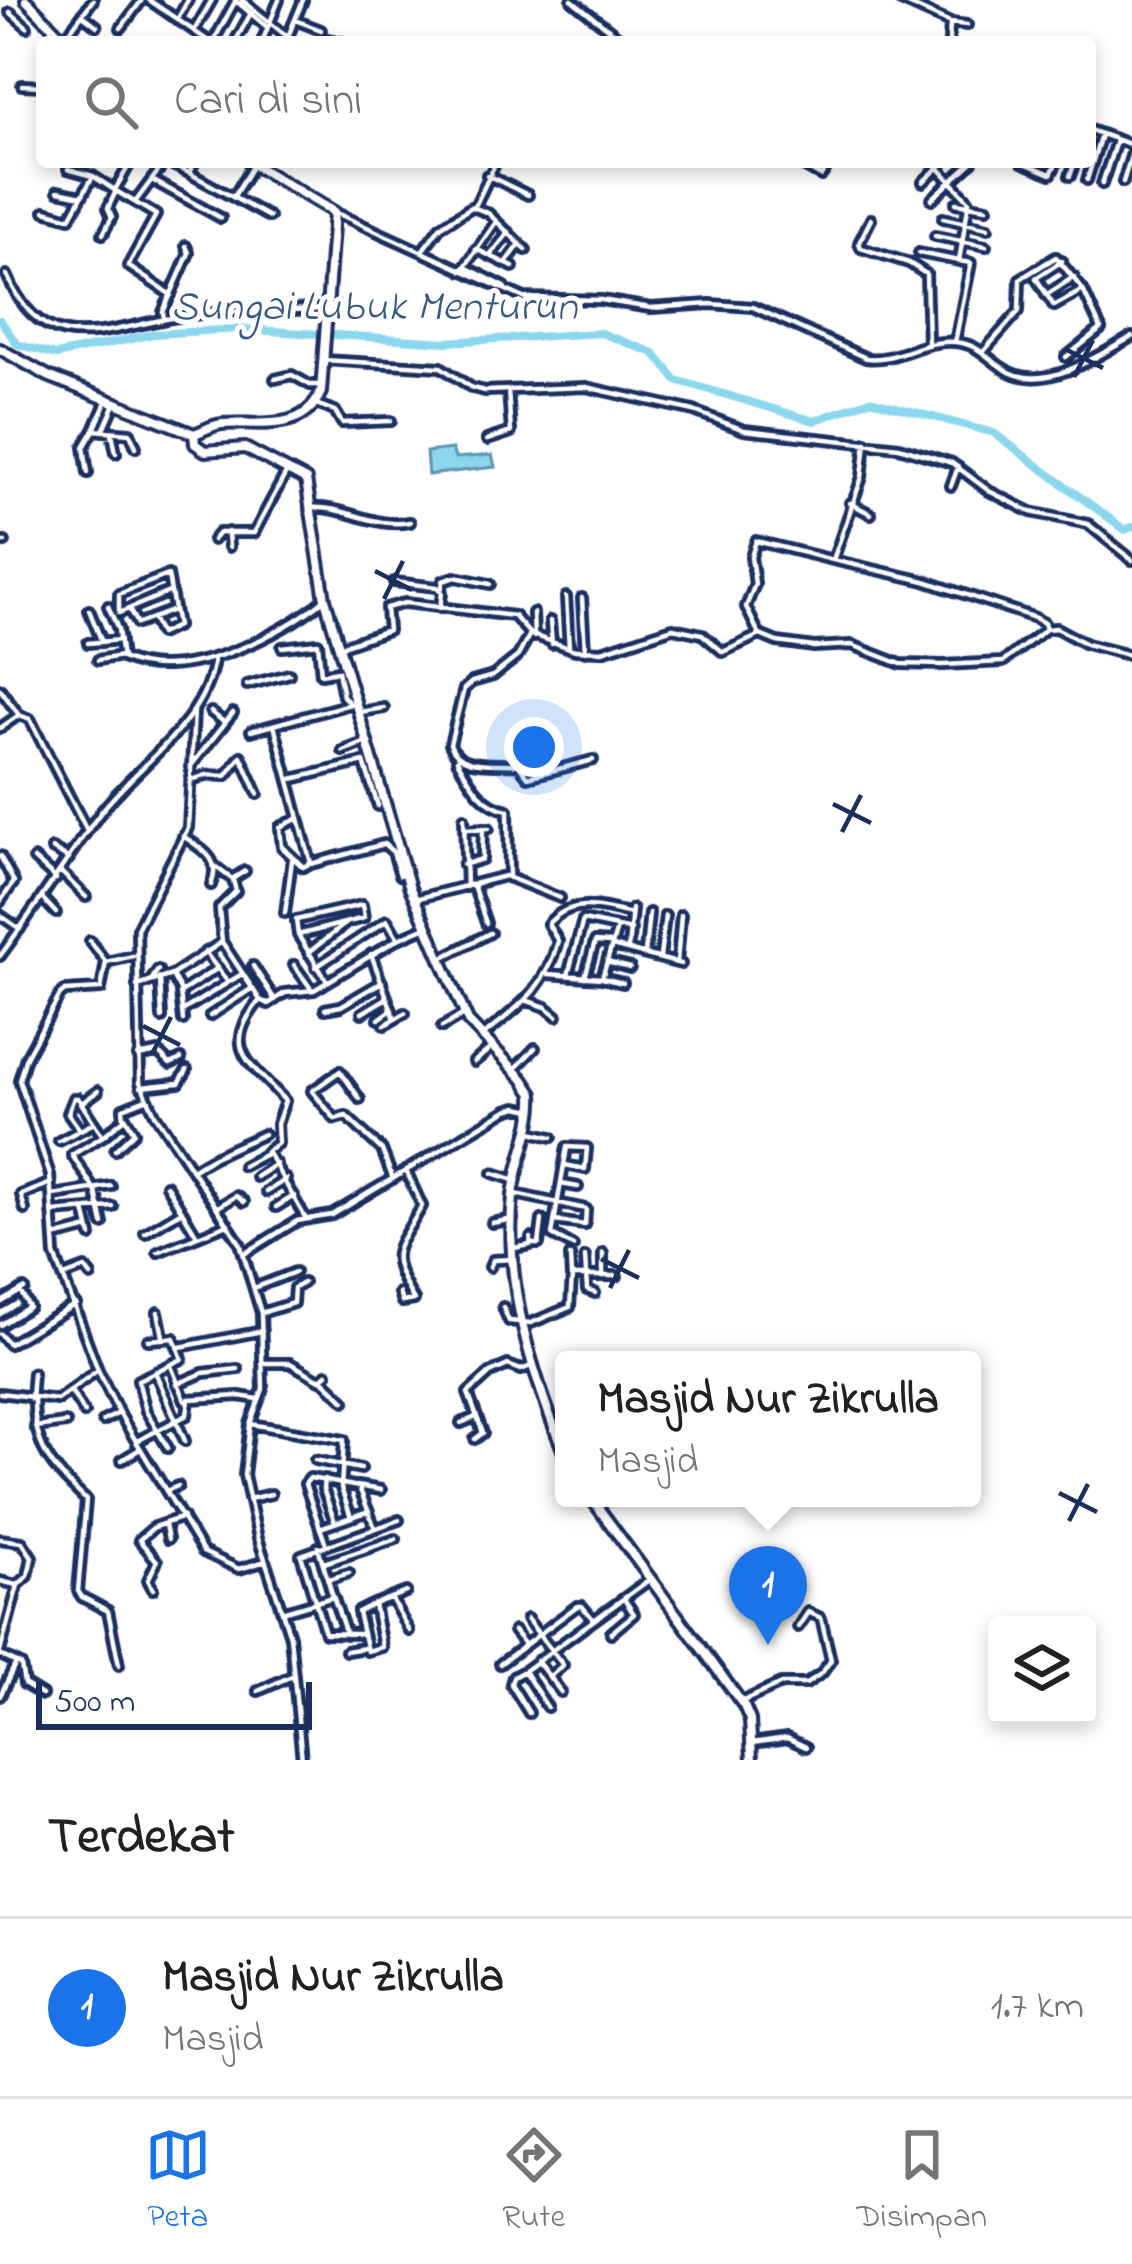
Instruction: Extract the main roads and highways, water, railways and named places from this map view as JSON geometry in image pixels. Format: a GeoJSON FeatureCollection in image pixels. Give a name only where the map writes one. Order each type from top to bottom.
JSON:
{"type":"FeatureCollection","features":[{"type":"Feature","properties":{"kind":"water"},"geometry":{"type":"Polygon","coordinates":[[[452,449],[455,458],[492,455],[495,467],[428,475],[426,452],[452,449]]]}},
{"type":"Feature","properties":{"kind":"waterway","name":"Sungai Lubuk Menturun"},"geometry":{"type":"LineString","coordinates":[[0,320],[17,344],[56,355],[154,334],[239,329],[446,342],[601,333],[654,353],[676,380],[814,421],[870,400],[994,433],[1125,530],[1132,527]]}},
{"type":"Feature","properties":{"kind":"place","name":"Masjid Nur Zikrulla"},"geometry":{"type":"Point","coordinates":[768,1645]}}]}
